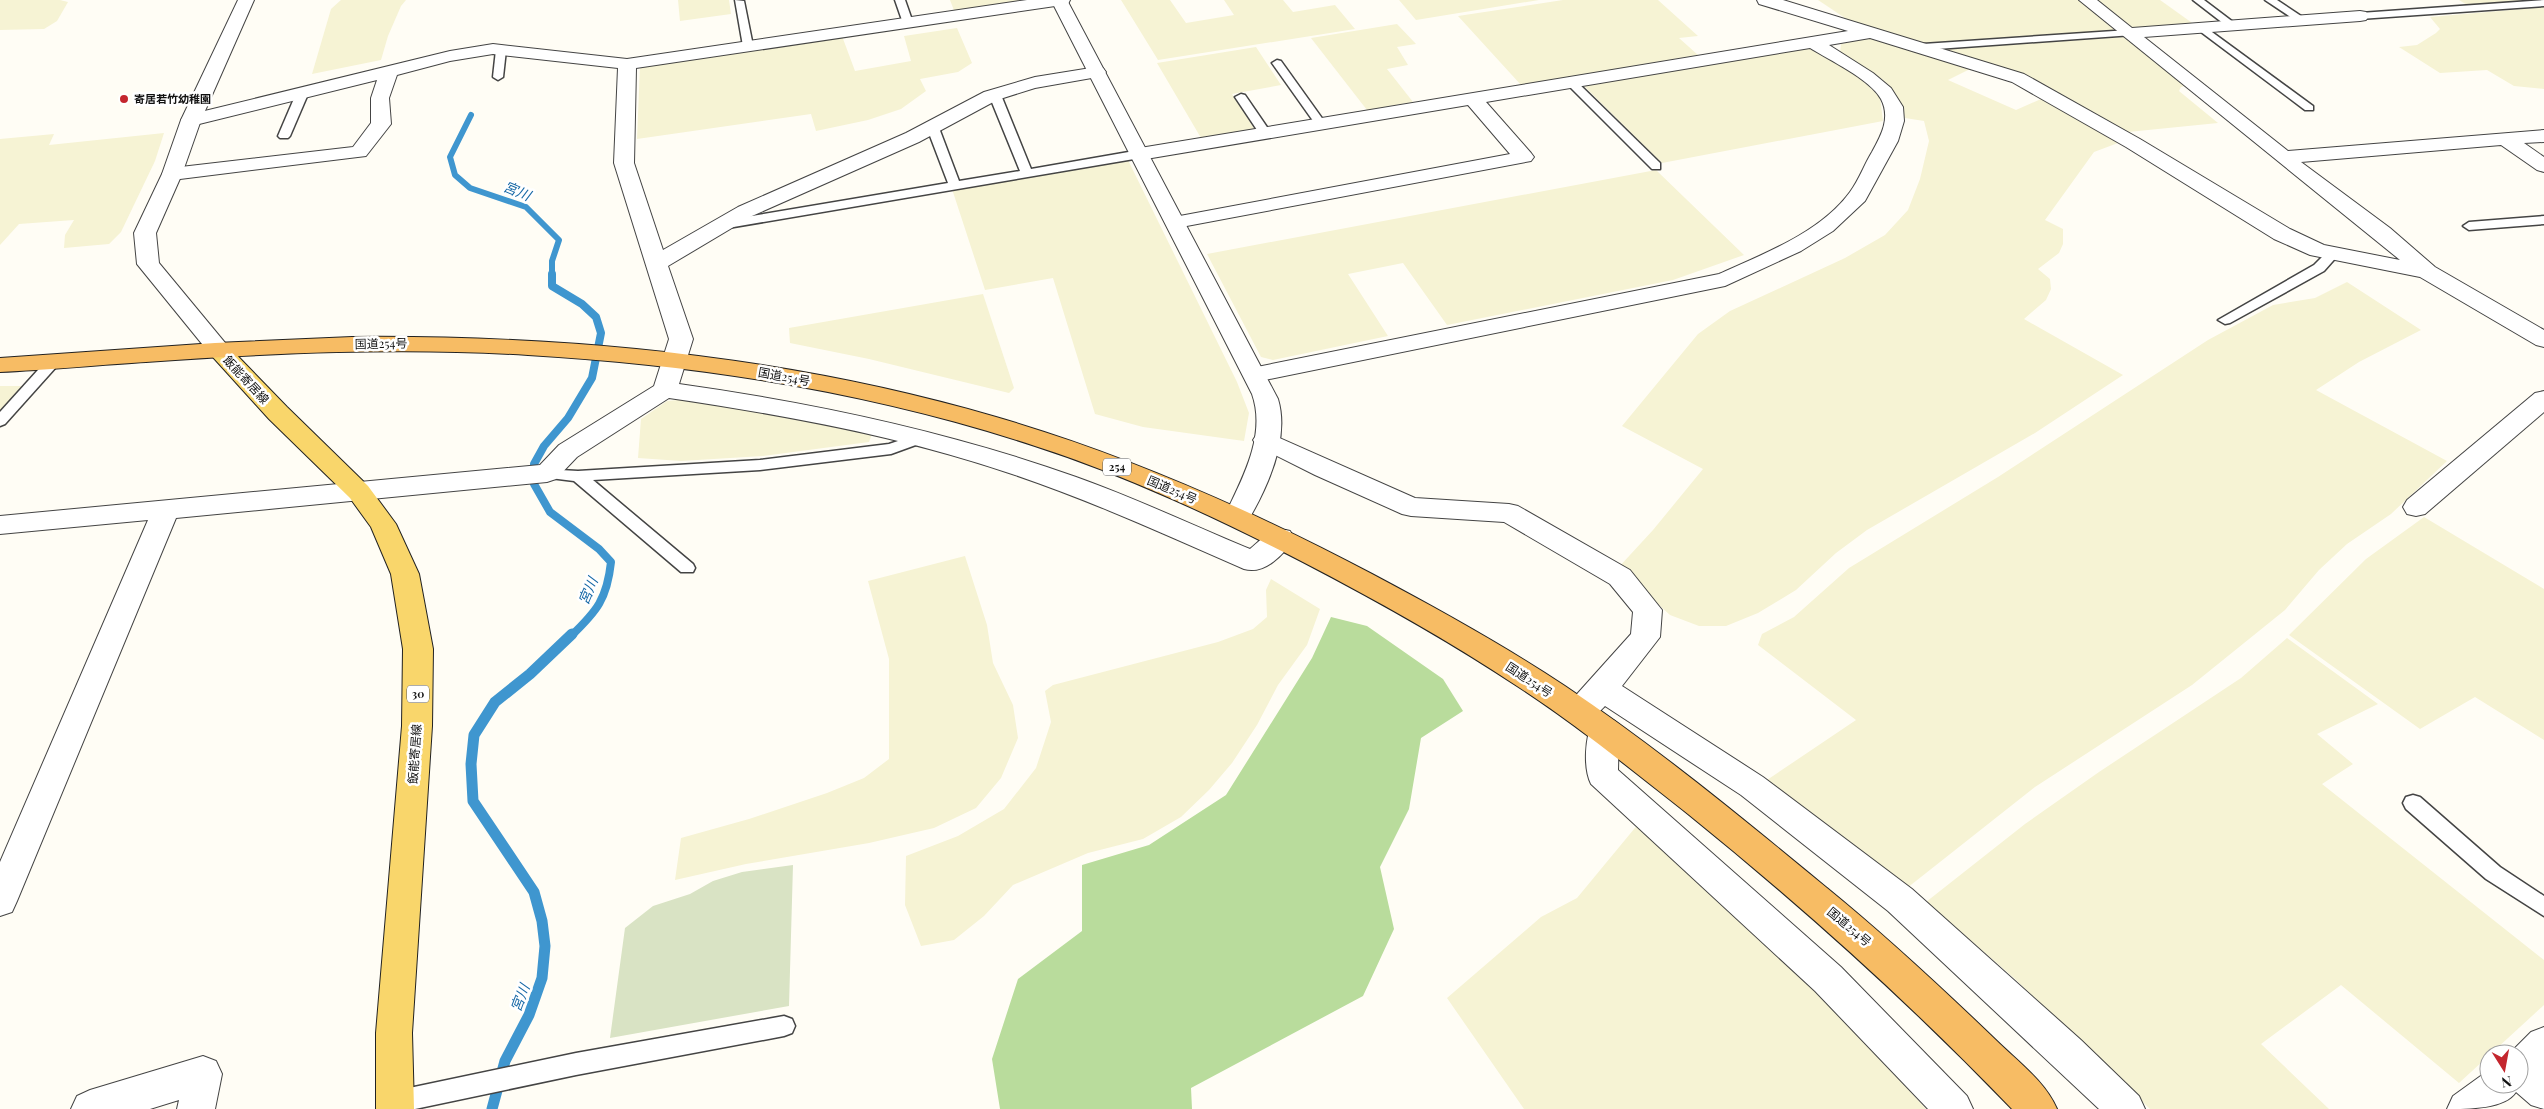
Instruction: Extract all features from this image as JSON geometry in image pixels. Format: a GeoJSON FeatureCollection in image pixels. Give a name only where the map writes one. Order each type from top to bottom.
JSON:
{"type":"FeatureCollection","features":[{"type":"Feature","properties":{"kind":"highway","name":"国道254号"},"geometry":{"type":"LineString","coordinates":[[0,365],[52,363],[219,350],[383,344],[443,344],[539,348],[676,361],[784,375],[964,416],[1049,442],[1160,484],[1237,517],[1280,538],[1447,627],[1595,710],[1887,960],[2038,1109]]}},
{"type":"Feature","properties":{"kind":"main road","name":"飯能寄居線"},"geometry":{"type":"LineString","coordinates":[[219,350],[278,413],[359,492],[383,524],[405,574],[418,649],[417,726],[394,1034],[395,1105]]}},
{"type":"Feature","properties":{"kind":"street"},"geometry":{"type":"LineString","coordinates":[[219,350],[148,264],[145,233],[172,174],[191,120],[246,0]]}},
{"type":"Feature","properties":{"kind":"street"},"geometry":{"type":"LineString","coordinates":[[191,120],[450,56],[501,50],[627,64],[1060,0],[1255,374],[1268,406],[1266,440],[1261,466],[1237,517]]}},
{"type":"Feature","properties":{"kind":"street"},"geometry":{"type":"LineString","coordinates":[[1765,0],[2018,78],[2133,143],[2282,234],[2318,250],[2427,272]]}},
{"type":"Feature","properties":{"kind":"street"},"geometry":{"type":"LineString","coordinates":[[2087,0],[2382,233],[2427,272],[2544,340]]}},
{"type":"Feature","properties":{"kind":"street"},"geometry":{"type":"LineString","coordinates":[[2129,33],[2360,16]]}},
{"type":"Feature","properties":{"kind":"street"},"geometry":{"type":"LineString","coordinates":[[1140,154],[1570,81],[1869,33]]}},
{"type":"Feature","properties":{"kind":"street"},"geometry":{"type":"LineString","coordinates":[[1255,374],[1725,279],[1796,248],[1816,234],[1855,200],[1890,137],[1897,119],[1890,97],[1874,82],[1814,43]]}},
{"type":"Feature","properties":{"kind":"street"},"geometry":{"type":"LineString","coordinates":[[0,526],[538,474],[568,451],[665,390],[676,361],[681,339],[624,163],[627,64]]}},
{"type":"Feature","properties":{"kind":"street"},"geometry":{"type":"LineString","coordinates":[[172,174],[359,152],[381,124],[380,98],[389,72]]}},
{"type":"Feature","properties":{"kind":"street"},"geometry":{"type":"LineString","coordinates":[[656,264],[678,248],[722,225],[745,210],[933,128],[976,102],[1024,84],[1097,72]]}},
{"type":"Feature","properties":{"kind":"street"},"geometry":{"type":"LineString","coordinates":[[1176,222],[1524,156],[1472,98]]}},
{"type":"Feature","properties":{"kind":"street"},"geometry":{"type":"LineString","coordinates":[[2285,157],[2544,136]]}},
{"type":"Feature","properties":{"kind":"street"},"geometry":{"type":"LineString","coordinates":[[2505,139],[2544,166]]}},
{"type":"Feature","properties":{"kind":"street"},"geometry":{"type":"LineString","coordinates":[[2509,321],[2544,317]]}},
{"type":"Feature","properties":{"kind":"street"},"geometry":{"type":"LineString","coordinates":[[665,390],[759,402],[920,439],[1067,483],[1254,562],[1280,538]]}},
{"type":"Feature","properties":{"kind":"street"},"geometry":{"type":"LineString","coordinates":[[2416,507],[2544,398]]}},
{"type":"Feature","properties":{"kind":"street"},"geometry":{"type":"LineString","coordinates":[[1266,440],[1324,469],[1411,507],[1509,513],[1620,578],[1648,610],[1645,637],[1595,710],[1602,775],[1828,980],[1954,1109]]}},
{"type":"Feature","properties":{"kind":"street"},"geometry":{"type":"LineString","coordinates":[[0,902],[165,511]]}},
{"type":"Feature","properties":{"kind":"street"},"geometry":{"type":"LineString","coordinates":[[1595,710],[1752,786],[1900,900],[2068,1053],[2126,1109]]}},
{"type":"Feature","properties":{"kind":"street"},"geometry":{"type":"LineString","coordinates":[[2529,1060],[2544,1045]]}},
{"type":"Feature","properties":{"kind":"street"},"geometry":{"type":"LineString","coordinates":[[90,1109],[203,1074],[196,1109]]}},
{"type":"Feature","properties":{"kind":"street"},"geometry":{"type":"LineString","coordinates":[[2529,1079],[2544,1092]]}},
{"type":"Feature","properties":{"kind":"street"},"geometry":{"type":"LineString","coordinates":[[2466,1109],[2486,1094]]}},
{"type":"Feature","properties":{"kind":"lane"},"geometry":{"type":"LineString","coordinates":[[900,0],[908,23]]}},
{"type":"Feature","properties":{"kind":"lane"},"geometry":{"type":"LineString","coordinates":[[2198,0],[2232,25]]}},
{"type":"Feature","properties":{"kind":"lane"},"geometry":{"type":"LineString","coordinates":[[2270,0],[2302,20]]}},
{"type":"Feature","properties":{"kind":"lane"},"geometry":{"type":"LineString","coordinates":[[739,1],[748,46]]}},
{"type":"Feature","properties":{"kind":"lane"},"geometry":{"type":"LineString","coordinates":[[2360,16],[2544,3]]}},
{"type":"Feature","properties":{"kind":"lane"},"geometry":{"type":"LineString","coordinates":[[2201,27],[2309,108]]}},
{"type":"Feature","properties":{"kind":"lane"},"geometry":{"type":"LineString","coordinates":[[1922,47],[2129,33]]}},
{"type":"Feature","properties":{"kind":"lane"},"geometry":{"type":"LineString","coordinates":[[498,77],[501,50]]}},
{"type":"Feature","properties":{"kind":"lane"},"geometry":{"type":"LineString","coordinates":[[1277,63],[1320,123]]}},
{"type":"Feature","properties":{"kind":"lane"},"geometry":{"type":"LineString","coordinates":[[1570,81],[1656,166]]}},
{"type":"Feature","properties":{"kind":"lane"},"geometry":{"type":"LineString","coordinates":[[284,136],[302,94]]}},
{"type":"Feature","properties":{"kind":"lane"},"geometry":{"type":"LineString","coordinates":[[995,95],[1027,173]]}},
{"type":"Feature","properties":{"kind":"lane"},"geometry":{"type":"LineString","coordinates":[[1240,97],[1265,133]]}},
{"type":"Feature","properties":{"kind":"lane"},"geometry":{"type":"LineString","coordinates":[[933,128],[955,185]]}},
{"type":"Feature","properties":{"kind":"lane"},"geometry":{"type":"LineString","coordinates":[[722,225],[1140,154]]}},
{"type":"Feature","properties":{"kind":"lane"},"geometry":{"type":"LineString","coordinates":[[2469,226],[2544,220]]}},
{"type":"Feature","properties":{"kind":"lane"},"geometry":{"type":"LineString","coordinates":[[2225,320],[2319,268],[2334,253]]}},
{"type":"Feature","properties":{"kind":"lane"},"geometry":{"type":"LineString","coordinates":[[0,421],[52,363]]}},
{"type":"Feature","properties":{"kind":"lane"},"geometry":{"type":"LineString","coordinates":[[538,474],[578,476],[760,465],[890,449],[920,439]]}},
{"type":"Feature","properties":{"kind":"lane"},"geometry":{"type":"LineString","coordinates":[[578,476],[687,568]]}},
{"type":"Feature","properties":{"kind":"lane"},"geometry":{"type":"LineString","coordinates":[[2413,802],[2493,873],[2544,906]]}},
{"type":"Feature","properties":{"kind":"lane"},"geometry":{"type":"LineString","coordinates":[[395,1105],[576,1064],[784,1026]]}},
{"type":"Feature","properties":{"kind":"shaded area"},"geometry":{"type":"Polygon","coordinates":[[[0,0],[60,0],[68,2],[57,21],[44,29],[0,30],[0,0]]]}},
{"type":"Feature","properties":{"kind":"shaded area"},"geometry":{"type":"Polygon","coordinates":[[[341,0],[406,0],[401,6],[388,36],[381,60],[312,74],[331,9],[341,0]]]}},
{"type":"Feature","properties":{"kind":"shaded area"},"geometry":{"type":"Polygon","coordinates":[[[678,0],[729,0],[731,14],[680,21],[678,0]]]}},
{"type":"Feature","properties":{"kind":"shaded area"},"geometry":{"type":"Polygon","coordinates":[[[950,0],[1038,0],[955,13],[950,0]]]}},
{"type":"Feature","properties":{"kind":"shaded area"},"geometry":{"type":"Polygon","coordinates":[[[1121,0],[1170,0],[1186,23],[1234,15],[1224,0],[1283,0],[1293,12],[1335,5],[1355,29],[1158,60],[1121,0]]]}},
{"type":"Feature","properties":{"kind":"shaded area"},"geometry":{"type":"Polygon","coordinates":[[[1399,0],[1539,0],[1416,20],[1399,0]]]}},
{"type":"Feature","properties":{"kind":"shaded area"},"geometry":{"type":"Polygon","coordinates":[[[1563,0],[1658,0],[1698,36],[1679,38],[1698,55],[1521,85],[1458,16],[1563,0]]]}},
{"type":"Feature","properties":{"kind":"shaded area"},"geometry":{"type":"Polygon","coordinates":[[[1818,0],[2080,0],[2118,31],[1927,45],[1848,20],[1818,0]]]}},
{"type":"Feature","properties":{"kind":"shaded area"},"geometry":{"type":"Polygon","coordinates":[[[2093,0],[2160,0],[2195,25],[2132,30],[2093,0]]]}},
{"type":"Feature","properties":{"kind":"shaded area"},"geometry":{"type":"Polygon","coordinates":[[[2459,0],[2544,0],[2544,1],[2469,6],[2459,0]]]}},
{"type":"Feature","properties":{"kind":"shaded area"},"geometry":{"type":"Polygon","coordinates":[[[2544,7],[2544,89],[2514,86],[2487,70],[2440,73],[2399,47],[2417,45],[2436,33],[2440,29],[2430,17],[2544,7]]]}},
{"type":"Feature","properties":{"kind":"shaded area"},"geometry":{"type":"Polygon","coordinates":[[[1397,24],[1416,44],[1397,47],[1408,65],[1387,69],[1413,102],[1367,110],[1311,38],[1397,24]]]}},
{"type":"Feature","properties":{"kind":"shaded area"},"geometry":{"type":"Polygon","coordinates":[[[957,28],[972,63],[958,72],[920,79],[926,91],[901,109],[868,120],[816,131],[811,114],[637,139],[640,66],[842,36],[855,71],[911,61],[904,36],[957,28]]]}},
{"type":"Feature","properties":{"kind":"shaded area"},"geometry":{"type":"Polygon","coordinates":[[[2126,37],[2188,85],[2181,87],[2179,91],[2218,123],[2128,132],[2036,80],[1993,64],[1943,49],[2126,37]]]}},
{"type":"Feature","properties":{"kind":"shaded area"},"geometry":{"type":"Polygon","coordinates":[[[1868,38],[1970,69],[1948,80],[2016,110],[2041,99],[2118,143],[2094,152],[2045,220],[2063,229],[2063,244],[2059,253],[2038,269],[2050,279],[2051,289],[2046,300],[2024,319],[2123,375],[2035,433],[1867,530],[1836,553],[1796,590],[1758,613],[1726,626],[1699,626],[1670,615],[1618,568],[1653,530],[1703,469],[1622,426],[1698,334],[1730,311],[1845,258],[1885,235],[1908,210],[1920,179],[1929,141],[1924,121],[1905,118],[1892,90],[1882,79],[1840,53],[1841,44],[1868,38]]]}},
{"type":"Feature","properties":{"kind":"shaded area"},"geometry":{"type":"Polygon","coordinates":[[[1256,47],[1281,85],[1232,94],[1255,130],[1201,138],[1157,63],[1256,47]]]}},
{"type":"Feature","properties":{"kind":"shaded area"},"geometry":{"type":"Polygon","coordinates":[[[1804,48],[1817,50],[1859,77],[1880,97],[1883,121],[1662,163],[1583,85],[1804,48]]]}},
{"type":"Feature","properties":{"kind":"shaded area"},"geometry":{"type":"Polygon","coordinates":[[[164,133],[155,161],[121,232],[109,244],[64,248],[65,235],[74,220],[19,224],[0,245],[0,139],[54,134],[49,145],[164,133]]]}},
{"type":"Feature","properties":{"kind":"shaded area"},"geometry":{"type":"Polygon","coordinates":[[[1128,160],[1237,382],[1249,413],[1244,441],[1143,427],[1095,414],[1053,278],[985,290],[952,189],[1128,160]]]}},
{"type":"Feature","properties":{"kind":"shaded area"},"geometry":{"type":"Polygon","coordinates":[[[1656,170],[1744,255],[1673,280],[1447,325],[1403,263],[1348,274],[1388,336],[1273,360],[1261,357],[1207,254],[1656,170]]]}},
{"type":"Feature","properties":{"kind":"shaded area"},"geometry":{"type":"Polygon","coordinates":[[[2347,282],[2421,330],[2359,362],[2316,390],[2447,461],[2391,514],[2347,544],[2319,570],[2285,610],[2192,685],[2035,787],[1902,892],[1764,782],[1856,720],[1758,645],[1762,634],[1794,617],[1849,568],[1998,477],[2208,340],[2273,305],[2315,298],[2347,282]]]}},
{"type":"Feature","properties":{"kind":"shaded area"},"geometry":{"type":"Polygon","coordinates":[[[983,294],[1014,388],[1009,393],[869,359],[790,343],[789,328],[983,294]]]}},
{"type":"Feature","properties":{"kind":"shaded area"},"geometry":{"type":"Polygon","coordinates":[[[0,386],[22,386],[0,411],[0,386]]]}},
{"type":"Feature","properties":{"kind":"shaded area"},"geometry":{"type":"Polygon","coordinates":[[[689,399],[764,410],[872,434],[869,442],[763,456],[681,461],[638,458],[641,419],[667,401],[689,399]]]}},
{"type":"Feature","properties":{"kind":"shaded area"},"geometry":{"type":"Polygon","coordinates":[[[2424,517],[2544,589],[2544,740],[2475,697],[2420,729],[2289,635],[2366,559],[2424,517]]]}},
{"type":"Feature","properties":{"kind":"shaded area"},"geometry":{"type":"Polygon","coordinates":[[[965,556],[987,625],[993,663],[1013,705],[1018,738],[1001,778],[976,808],[934,828],[869,843],[746,864],[675,880],[681,838],[749,819],[827,793],[864,778],[889,759],[889,659],[868,581],[965,556]]]}},
{"type":"Feature","properties":{"kind":"shaded area"},"geometry":{"type":"Polygon","coordinates":[[[1271,579],[1320,609],[1307,645],[1278,685],[1257,725],[1232,763],[1209,790],[1181,817],[1143,839],[1088,853],[1013,885],[984,916],[954,940],[921,946],[905,905],[906,856],[958,836],[1004,809],[1036,768],[1051,722],[1045,691],[1053,685],[1218,642],[1253,629],[1267,617],[1266,590],[1271,579]]]}},
{"type":"Feature","properties":{"kind":"shaded area"},"geometry":{"type":"Polygon","coordinates":[[[2287,638],[2378,704],[2317,734],[2353,764],[2322,784],[2544,960],[2544,1005],[2502,1044],[2479,1044],[2479,1065],[2459,1083],[2341,985],[2261,1044],[2329,1109],[2150,1109],[2014,978],[1926,902],[2025,824],[2099,772],[2241,678],[2287,638]]]}},
{"type":"Feature","properties":{"kind":"shaded area"},"geometry":{"type":"Polygon","coordinates":[[[1639,823],[1831,1004],[1926,1109],[1524,1109],[1447,998],[1541,917],[1577,898],[1639,823]]]}},
{"type":"Feature","properties":{"kind":"green space"},"geometry":{"type":"Polygon","coordinates":[[[1331,617],[1367,626],[1443,679],[1463,711],[1421,738],[1409,809],[1380,867],[1394,929],[1363,996],[1191,1088],[1192,1109],[1000,1109],[992,1059],[1018,979],[1082,931],[1082,865],[1149,845],[1226,795],[1312,658],[1331,617]]]}},
{"type":"Feature","properties":{"kind":"green space"},"geometry":{"type":"Polygon","coordinates":[[[793,865],[789,1006],[610,1038],[625,928],[653,906],[690,894],[713,881],[742,872],[793,865]]]}},
{"type":"Feature","properties":{"kind":"waterway","name":"宮川"},"geometry":{"type":"LineString","coordinates":[[471,115],[450,157],[455,175],[470,188],[526,207],[559,240],[552,261],[552,286],[582,304],[596,317],[601,333],[592,378],[568,418],[544,446],[534,464],[534,484],[550,512],[599,549],[611,562],[607,586],[599,604],[588,619],[571,636]]}},
{"type":"Feature","properties":{"kind":"waterway","name":"宮川"},"geometry":{"type":"LineString","coordinates":[[492,1109],[505,1061],[529,1015],[542,978],[545,946],[542,921],[534,892],[473,801],[471,764],[474,735],[495,702],[530,674],[572,634]]}},
{"type":"Feature","properties":{"kind":"place","name":"寄居若竹幼稚園"},"geometry":{"type":"Point","coordinates":[124,99]}}]}
